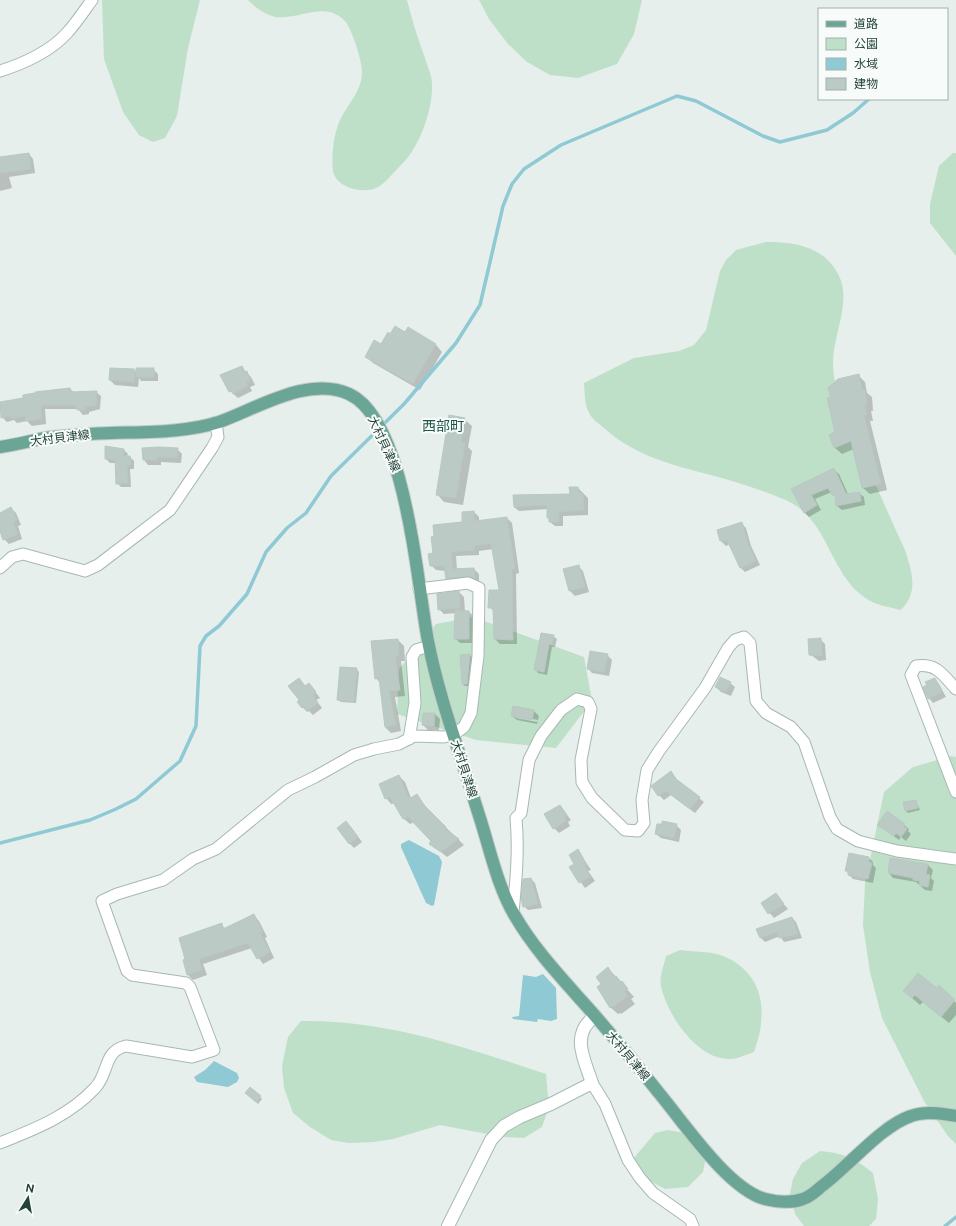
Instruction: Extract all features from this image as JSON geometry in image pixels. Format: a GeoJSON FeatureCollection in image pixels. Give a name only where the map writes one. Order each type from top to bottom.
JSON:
{"type":"FeatureCollection","features":[{"type":"Feature","properties":{"kind":"main road","name":"大村貝津線"},"geometry":{"type":"LineString","coordinates":[[0,446],[47,438],[178,431],[216,423],[300,391],[320,388],[337,389],[353,395],[368,409],[391,452],[395,465],[407,505],[419,588],[438,687],[494,861],[513,913],[548,963],[595,1016],[713,1158],[740,1187],[765,1199],[785,1202],[805,1199],[841,1172],[893,1125],[911,1116],[925,1114],[956,1116]]}},
{"type":"Feature","properties":{"kind":"street"},"geometry":{"type":"LineString","coordinates":[[0,71],[10,68],[42,52],[67,33],[92,0]]}},
{"type":"Feature","properties":{"kind":"street"},"geometry":{"type":"LineString","coordinates":[[0,568],[12,558],[23,554],[86,571],[98,565],[170,510],[218,437],[216,423]]}},
{"type":"Feature","properties":{"kind":"street"},"geometry":{"type":"LineString","coordinates":[[0,1143],[48,1123],[78,1105],[97,1086],[111,1054],[117,1048],[126,1046],[192,1057],[214,1050],[190,988],[186,983],[138,977],[127,971],[102,901],[117,894],[163,880],[193,859],[216,849],[288,790],[354,755],[374,748],[399,744],[414,736],[444,737],[453,735],[464,727],[471,713],[478,656],[479,588],[468,583],[419,588]]}},
{"type":"Feature","properties":{"kind":"street"},"geometry":{"type":"LineString","coordinates":[[513,913],[518,855],[516,818],[521,813],[529,760],[541,736],[561,710],[577,699],[588,702],[591,709],[581,760],[582,782],[592,798],[625,830],[638,831],[644,823],[642,800],[647,770],[705,688],[728,648],[734,640],[744,637],[750,643],[756,701],[766,713],[791,727],[804,742],[830,817],[837,829],[858,841],[897,851],[953,859]]}},
{"type":"Feature","properties":{"kind":"street"},"geometry":{"type":"LineString","coordinates":[[409,739],[415,703],[412,656],[416,650],[429,646]]}},
{"type":"Feature","properties":{"kind":"street"},"geometry":{"type":"LineString","coordinates":[[956,689],[935,667],[927,664],[916,666],[911,675],[956,792]]}},
{"type":"Feature","properties":{"kind":"street"},"geometry":{"type":"LineString","coordinates":[[595,1016],[587,1022],[581,1031],[580,1048],[592,1083],[605,1104],[628,1160],[640,1178],[653,1192],[690,1224]]}},
{"type":"Feature","properties":{"kind":"street"},"geometry":{"type":"LineString","coordinates":[[448,1226],[491,1140],[504,1126],[592,1083]]}},
{"type":"Feature","properties":{"kind":"green space"},"geometry":{"type":"Polygon","coordinates":[[[102,0],[200,0],[188,48],[177,116],[165,138],[153,142],[139,135],[123,112],[104,59],[102,0]]]}},
{"type":"Feature","properties":{"kind":"green space"},"geometry":{"type":"Polygon","coordinates":[[[248,0],[407,0],[431,77],[432,94],[425,125],[416,146],[404,162],[381,185],[366,190],[359,190],[345,186],[335,177],[333,171],[333,151],[339,123],[360,85],[362,72],[356,45],[348,25],[337,15],[329,12],[320,11],[285,17],[268,15],[248,0]]]}},
{"type":"Feature","properties":{"kind":"green space"},"geometry":{"type":"Polygon","coordinates":[[[479,0],[642,0],[634,34],[617,64],[578,78],[550,75],[527,62],[508,44],[489,19],[479,0]]]}},
{"type":"Feature","properties":{"kind":"green space"},"geometry":{"type":"Polygon","coordinates":[[[953,153],[956,153],[956,256],[930,223],[930,204],[939,166],[953,153]]]}},
{"type":"Feature","properties":{"kind":"green space"},"geometry":{"type":"Polygon","coordinates":[[[766,242],[787,243],[806,247],[815,251],[824,256],[831,263],[841,282],[843,304],[833,361],[836,385],[847,420],[908,558],[912,574],[912,589],[907,603],[901,610],[872,602],[852,586],[842,573],[819,531],[810,518],[798,507],[783,499],[756,489],[668,463],[641,453],[616,438],[594,419],[587,410],[584,383],[634,358],[679,351],[694,345],[706,330],[720,271],[726,260],[736,250],[766,242]]]}},
{"type":"Feature","properties":{"kind":"green space"},"geometry":{"type":"Polygon","coordinates":[[[473,617],[584,657],[592,701],[556,748],[476,740],[397,714],[399,669],[436,624],[473,617]]]}},
{"type":"Feature","properties":{"kind":"green space"},"geometry":{"type":"Polygon","coordinates":[[[951,756],[956,757],[956,1144],[948,1136],[924,1101],[882,1018],[870,972],[863,925],[865,884],[884,792],[913,767],[951,756]]]}},
{"type":"Feature","properties":{"kind":"green space"},"geometry":{"type":"Polygon","coordinates":[[[680,950],[720,955],[731,959],[747,972],[758,990],[762,1011],[759,1037],[754,1052],[734,1059],[719,1058],[707,1053],[696,1044],[677,1022],[664,998],[661,979],[666,956],[680,950]]]}},
{"type":"Feature","properties":{"kind":"green space"},"geometry":{"type":"Polygon","coordinates":[[[301,1021],[363,1025],[394,1030],[456,1045],[546,1074],[549,1107],[542,1127],[524,1138],[503,1137],[440,1125],[393,1139],[374,1142],[349,1143],[331,1140],[310,1127],[293,1113],[284,1088],[282,1066],[288,1037],[301,1021]]]}},
{"type":"Feature","properties":{"kind":"green space"},"geometry":{"type":"Polygon","coordinates":[[[668,1130],[684,1133],[706,1156],[703,1172],[688,1187],[665,1189],[646,1179],[633,1159],[655,1133],[668,1130]]]}},
{"type":"Feature","properties":{"kind":"green space"},"geometry":{"type":"Polygon","coordinates":[[[820,1151],[836,1153],[848,1157],[873,1173],[878,1199],[876,1219],[869,1226],[804,1226],[795,1214],[790,1194],[793,1179],[802,1163],[820,1151]]]}},
{"type":"Feature","properties":{"kind":"water"},"geometry":{"type":"Polygon","coordinates":[[[409,840],[439,856],[442,862],[434,905],[432,906],[426,903],[401,847],[401,844],[409,840]]]}},
{"type":"Feature","properties":{"kind":"water"},"geometry":{"type":"Polygon","coordinates":[[[543,974],[556,988],[557,1019],[551,1021],[538,1019],[537,1022],[513,1019],[512,1017],[519,1016],[523,975],[536,977],[543,974]]]}},
{"type":"Feature","properties":{"kind":"water"},"geometry":{"type":"Polygon","coordinates":[[[214,1061],[237,1073],[239,1078],[237,1082],[228,1087],[197,1082],[194,1077],[205,1070],[214,1061]]]}},
{"type":"Feature","properties":{"kind":"building"},"geometry":{"type":"Polygon","coordinates":[[[29,153],[31,169],[0,173],[0,157],[29,153]]]}},
{"type":"Feature","properties":{"kind":"building"},"geometry":{"type":"Polygon","coordinates":[[[395,326],[405,332],[408,327],[436,344],[413,384],[365,357],[374,340],[381,344],[388,332],[390,334],[395,326]]]}},
{"type":"Feature","properties":{"kind":"building"},"geometry":{"type":"Polygon","coordinates":[[[242,366],[245,372],[247,371],[250,381],[246,382],[248,386],[233,394],[232,391],[229,392],[220,375],[242,366]]]}},
{"type":"Feature","properties":{"kind":"building"},"geometry":{"type":"Polygon","coordinates":[[[110,368],[134,369],[134,382],[109,380],[110,368]]]}},
{"type":"Feature","properties":{"kind":"building"},"geometry":{"type":"Polygon","coordinates":[[[136,368],[154,368],[154,377],[136,377],[136,368]]]}},
{"type":"Feature","properties":{"kind":"building"},"geometry":{"type":"Polygon","coordinates":[[[859,374],[862,390],[865,389],[867,405],[865,405],[867,414],[864,415],[881,484],[862,488],[851,441],[834,448],[829,435],[835,432],[827,398],[831,397],[828,388],[838,379],[859,374]]]}},
{"type":"Feature","properties":{"kind":"building"},"geometry":{"type":"Polygon","coordinates":[[[70,388],[71,392],[97,391],[96,405],[85,407],[85,410],[77,410],[76,405],[41,405],[42,419],[26,421],[25,416],[11,419],[11,416],[1,418],[0,402],[23,398],[23,395],[35,392],[70,388]]]}},
{"type":"Feature","properties":{"kind":"building"},"geometry":{"type":"Polygon","coordinates":[[[449,415],[465,418],[461,442],[465,443],[456,498],[436,495],[449,415]]]}},
{"type":"Feature","properties":{"kind":"building"},"geometry":{"type":"Polygon","coordinates":[[[105,446],[124,449],[123,456],[130,456],[131,465],[127,465],[128,483],[116,484],[115,459],[105,459],[105,446]]]}},
{"type":"Feature","properties":{"kind":"building"},"geometry":{"type":"Polygon","coordinates":[[[142,448],[178,448],[177,458],[157,457],[157,460],[143,460],[142,448]]]}},
{"type":"Feature","properties":{"kind":"building"},"geometry":{"type":"Polygon","coordinates":[[[834,468],[846,494],[860,492],[861,501],[836,506],[835,495],[833,496],[828,488],[811,495],[817,505],[804,513],[791,489],[834,468]]]}},
{"type":"Feature","properties":{"kind":"building"},"geometry":{"type":"Polygon","coordinates":[[[569,487],[578,487],[579,493],[583,493],[584,510],[559,512],[559,522],[549,522],[549,518],[547,518],[547,505],[514,507],[513,495],[570,494],[569,487]]]}},
{"type":"Feature","properties":{"kind":"building"},"geometry":{"type":"Polygon","coordinates":[[[11,507],[17,520],[13,522],[18,534],[3,540],[0,531],[0,513],[11,507]]]}},
{"type":"Feature","properties":{"kind":"building"},"geometry":{"type":"Polygon","coordinates":[[[474,511],[475,521],[507,517],[515,569],[512,569],[513,640],[494,639],[493,608],[488,608],[489,590],[499,590],[491,543],[474,546],[475,550],[451,552],[453,569],[474,568],[475,578],[467,576],[446,579],[444,566],[430,566],[428,554],[433,553],[431,537],[434,536],[433,525],[462,522],[462,512],[474,511]]]}},
{"type":"Feature","properties":{"kind":"building"},"geometry":{"type":"Polygon","coordinates":[[[742,522],[747,541],[756,561],[740,568],[727,540],[720,541],[717,530],[742,522]]]}},
{"type":"Feature","properties":{"kind":"building"},"geometry":{"type":"Polygon","coordinates":[[[579,565],[585,587],[569,591],[563,569],[579,565]]]}},
{"type":"Feature","properties":{"kind":"building"},"geometry":{"type":"Polygon","coordinates":[[[459,591],[460,608],[438,610],[437,594],[459,591]]]}},
{"type":"Feature","properties":{"kind":"building"},"geometry":{"type":"Polygon","coordinates":[[[455,610],[469,611],[469,639],[454,639],[455,610]]]}},
{"type":"Feature","properties":{"kind":"building"},"geometry":{"type":"Polygon","coordinates":[[[541,633],[554,635],[552,644],[549,644],[544,672],[534,670],[541,633]]]}},
{"type":"Feature","properties":{"kind":"building"},"geometry":{"type":"Polygon","coordinates":[[[821,638],[822,656],[809,655],[808,639],[821,638]]]}},
{"type":"Feature","properties":{"kind":"building"},"geometry":{"type":"Polygon","coordinates":[[[398,639],[399,656],[395,656],[400,690],[389,691],[396,725],[385,727],[379,678],[375,679],[371,641],[398,639]]]}},
{"type":"Feature","properties":{"kind":"building"},"geometry":{"type":"Polygon","coordinates":[[[590,651],[608,654],[604,672],[587,669],[590,651]]]}},
{"type":"Feature","properties":{"kind":"building"},"geometry":{"type":"Polygon","coordinates":[[[470,654],[467,684],[462,684],[460,655],[470,654]]]}},
{"type":"Feature","properties":{"kind":"building"},"geometry":{"type":"Polygon","coordinates":[[[340,667],[357,668],[354,702],[337,700],[340,667]]]}},
{"type":"Feature","properties":{"kind":"building"},"geometry":{"type":"Polygon","coordinates":[[[720,677],[731,682],[726,692],[715,687],[720,677]]]}},
{"type":"Feature","properties":{"kind":"building"},"geometry":{"type":"Polygon","coordinates":[[[299,678],[305,686],[309,683],[316,692],[313,695],[318,703],[307,711],[297,702],[299,700],[288,686],[299,678]]]}},
{"type":"Feature","properties":{"kind":"building"},"geometry":{"type":"Polygon","coordinates":[[[935,678],[942,692],[928,699],[923,687],[927,685],[925,682],[935,678]]]}},
{"type":"Feature","properties":{"kind":"building"},"geometry":{"type":"Polygon","coordinates":[[[513,706],[534,710],[532,720],[511,716],[513,706]]]}},
{"type":"Feature","properties":{"kind":"building"},"geometry":{"type":"Polygon","coordinates":[[[423,713],[435,713],[434,726],[422,725],[423,713]]]}},
{"type":"Feature","properties":{"kind":"building"},"geometry":{"type":"Polygon","coordinates":[[[671,771],[676,779],[700,797],[690,809],[666,791],[658,796],[651,786],[671,771]]]}},
{"type":"Feature","properties":{"kind":"building"},"geometry":{"type":"Polygon","coordinates":[[[399,775],[409,799],[417,794],[424,805],[446,827],[445,829],[459,839],[441,852],[429,844],[431,841],[408,817],[403,819],[390,797],[385,799],[379,784],[399,775]]]}},
{"type":"Feature","properties":{"kind":"building"},"geometry":{"type":"Polygon","coordinates":[[[916,800],[918,808],[905,811],[903,802],[916,800]]]}},
{"type":"Feature","properties":{"kind":"building"},"geometry":{"type":"Polygon","coordinates":[[[560,805],[567,815],[564,817],[566,821],[553,829],[544,814],[560,805]]]}},
{"type":"Feature","properties":{"kind":"building"},"geometry":{"type":"Polygon","coordinates":[[[887,811],[905,824],[903,826],[907,829],[901,837],[896,833],[894,836],[877,825],[887,811]]]}},
{"type":"Feature","properties":{"kind":"building"},"geometry":{"type":"Polygon","coordinates":[[[346,821],[358,837],[349,844],[337,828],[346,821]]]}},
{"type":"Feature","properties":{"kind":"building"},"geometry":{"type":"Polygon","coordinates":[[[662,821],[677,824],[674,838],[655,834],[657,824],[662,824],[662,821]]]}},
{"type":"Feature","properties":{"kind":"building"},"geometry":{"type":"Polygon","coordinates":[[[578,849],[587,865],[584,866],[591,876],[579,883],[569,867],[574,864],[569,855],[578,849]]]}},
{"type":"Feature","properties":{"kind":"building"},"geometry":{"type":"Polygon","coordinates":[[[849,853],[869,857],[868,862],[872,863],[868,879],[848,875],[848,871],[845,871],[849,853]]]}},
{"type":"Feature","properties":{"kind":"building"},"geometry":{"type":"Polygon","coordinates":[[[890,858],[928,864],[926,874],[930,875],[928,887],[919,885],[920,881],[913,880],[913,878],[888,873],[890,858]]]}},
{"type":"Feature","properties":{"kind":"building"},"geometry":{"type":"Polygon","coordinates":[[[531,878],[538,904],[523,907],[521,898],[523,879],[531,878]]]}},
{"type":"Feature","properties":{"kind":"building"},"geometry":{"type":"Polygon","coordinates":[[[776,893],[784,904],[768,914],[761,903],[776,893]]]}},
{"type":"Feature","properties":{"kind":"building"},"geometry":{"type":"Polygon","coordinates":[[[254,914],[263,932],[260,933],[270,952],[257,959],[248,943],[199,959],[202,970],[187,975],[183,960],[185,959],[179,938],[222,923],[223,929],[254,914]]]}},
{"type":"Feature","properties":{"kind":"building"},"geometry":{"type":"Polygon","coordinates":[[[792,917],[798,934],[779,938],[777,932],[760,938],[756,929],[792,917]]]}},
{"type":"Feature","properties":{"kind":"building"},"geometry":{"type":"Polygon","coordinates":[[[608,967],[614,977],[616,976],[621,982],[622,981],[628,989],[625,991],[628,996],[610,1008],[597,987],[601,984],[596,977],[608,967]]]}},
{"type":"Feature","properties":{"kind":"building"},"geometry":{"type":"Polygon","coordinates":[[[918,973],[937,988],[939,985],[955,1000],[941,1017],[915,995],[912,998],[903,991],[918,973]]]}},
{"type":"Feature","properties":{"kind":"building"},"geometry":{"type":"Polygon","coordinates":[[[250,1087],[261,1096],[256,1102],[245,1093],[250,1087]]]}},
{"type":"Feature","properties":{"kind":"waterway"},"geometry":{"type":"LineString","coordinates":[[0,843],[90,820],[116,809],[136,799],[180,761],[196,726],[200,646],[206,636],[219,626],[247,594],[266,552],[287,528],[306,513],[331,476],[404,404],[456,343],[480,305],[503,206],[512,184],[524,169],[561,145],[677,96],[696,101],[763,136],[780,142],[827,130],[853,113],[868,100]]}},
{"type":"Feature","properties":{"kind":"waterway"},"geometry":{"type":"LineString","coordinates":[[945,1226],[956,1217]]}},
{"type":"Feature","properties":{"kind":"district","name":"西部町"},"geometry":{"type":"Point","coordinates":[443,426]}}]}
